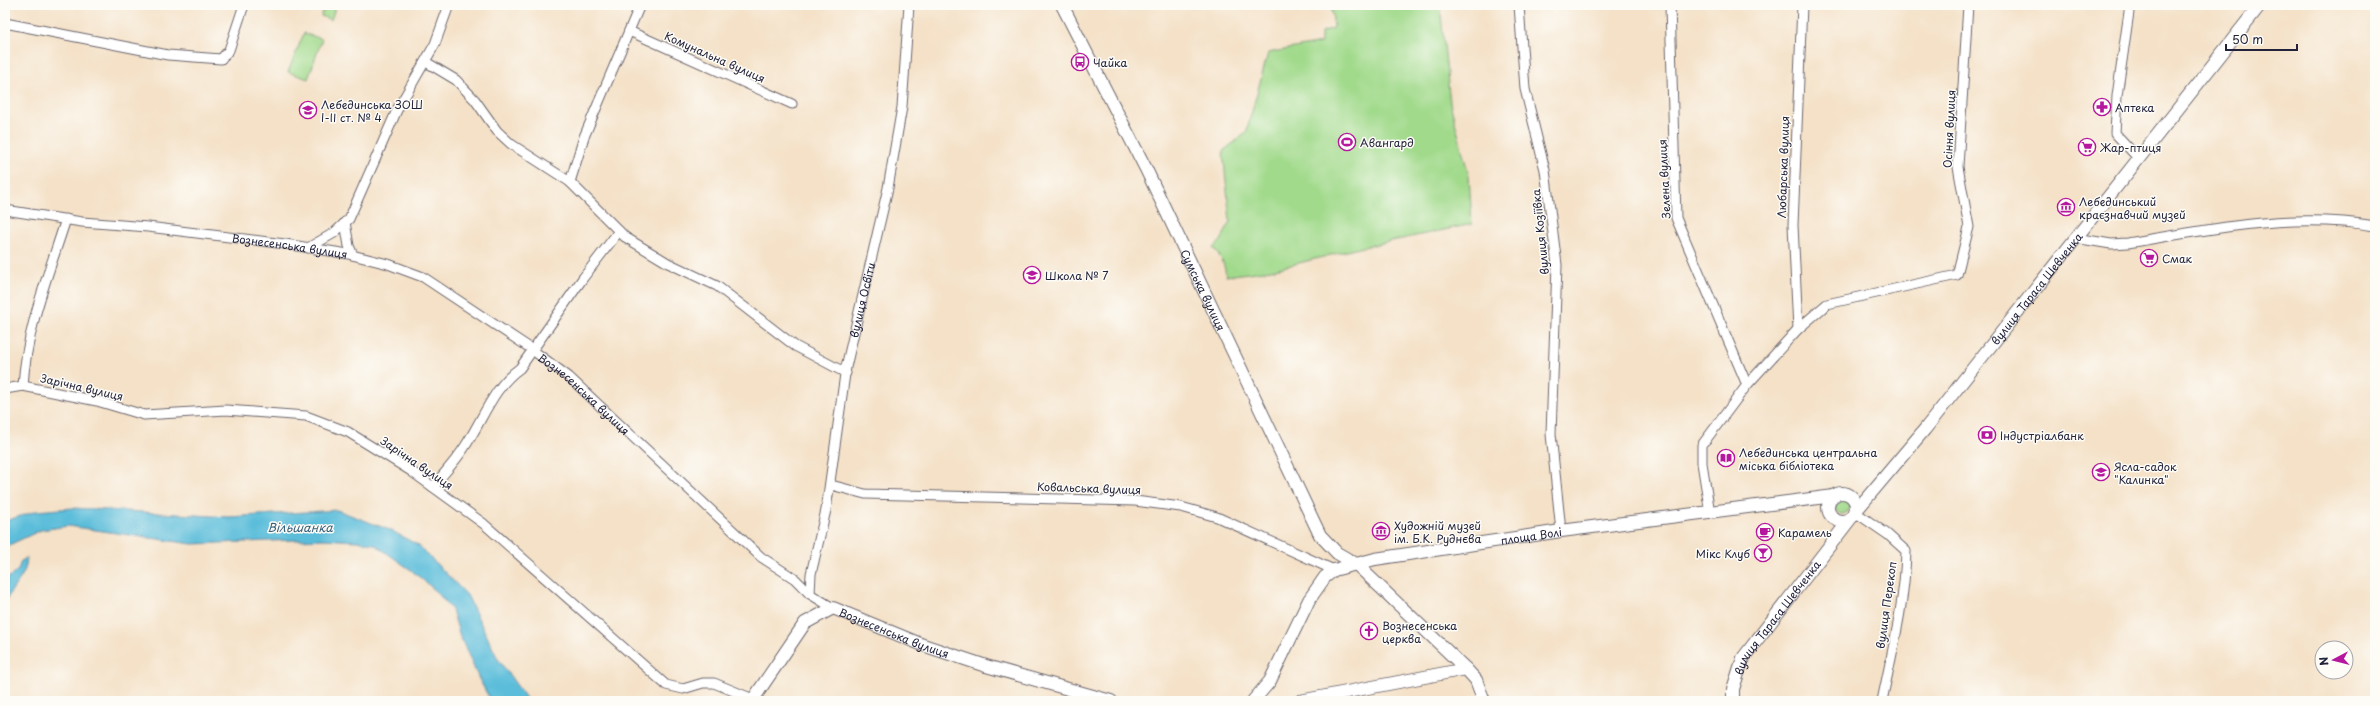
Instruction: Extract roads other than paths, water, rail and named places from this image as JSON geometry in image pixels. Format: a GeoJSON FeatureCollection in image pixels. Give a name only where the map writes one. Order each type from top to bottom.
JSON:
{"type":"FeatureCollection","features":[{"type":"Feature","properties":{"kind":"main road","name":"Сумська вулиця"},"geometry":{"type":"LineString","coordinates":[[1062,5],[1146,169],[1314,525],[1336,554],[1356,564]]}},
{"type":"Feature","properties":{"kind":"main road","name":"вулиця Тараса Шевченка"},"geometry":{"type":"LineString","coordinates":[[1733,701],[1734,689],[1743,658],[1853,515],[2260,5]]}},
{"type":"Feature","properties":{"kind":"main road","name":"площа Волі"},"geometry":{"type":"LineString","coordinates":[[1334,570],[1375,559],[1560,531],[1810,500],[1874,490]]}},
{"type":"Feature","properties":{"kind":"main road"},"geometry":{"type":"LineString","coordinates":[[1810,500],[1840,521],[1853,515],[1855,502],[1846,494]]}},
{"type":"Feature","properties":{"kind":"main road"},"geometry":{"type":"LineString","coordinates":[[1834,496],[1829,503],[1835,540]]}},
{"type":"Feature","properties":{"kind":"main road"},"geometry":{"type":"LineString","coordinates":[[1356,564],[1466,669],[1476,680],[1484,701]]}},
{"type":"Feature","properties":{"kind":"main road"},"geometry":{"type":"LineString","coordinates":[[1253,701],[1270,681],[1309,600],[1325,577],[1334,570]]}},
{"type":"Feature","properties":{"kind":"main road"},"geometry":{"type":"LineString","coordinates":[[753,700],[805,623],[833,608]]}},
{"type":"Feature","properties":{"kind":"main road","name":"Вознесенська вулиця"},"geometry":{"type":"LineString","coordinates":[[833,608],[923,645],[986,666],[1111,701]]}},
{"type":"Feature","properties":{"kind":"main road"},"geometry":{"type":"LineString","coordinates":[[1300,701],[1466,669]]}},
{"type":"Feature","properties":{"kind":"street"},"geometry":{"type":"LineString","coordinates":[[5,23],[168,55],[220,59],[229,50],[244,5]]}},
{"type":"Feature","properties":{"kind":"street"},"geometry":{"type":"LineString","coordinates":[[308,248],[334,233],[349,219],[397,110],[426,62],[449,5]]}},
{"type":"Feature","properties":{"kind":"street"},"geometry":{"type":"LineString","coordinates":[[570,182],[584,137],[640,5]]}},
{"type":"Feature","properties":{"kind":"street","name":"вулиця Освіти"},"geometry":{"type":"LineString","coordinates":[[810,594],[811,574],[830,485],[846,374],[888,188],[902,107],[909,5]]}},
{"type":"Feature","properties":{"kind":"street","name":"вулиця Козіївка"},"geometry":{"type":"LineString","coordinates":[[1519,5],[1525,88],[1545,170],[1557,265],[1551,434],[1560,531]]}},
{"type":"Feature","properties":{"kind":"street","name":"Зелена вулиця"},"geometry":{"type":"LineString","coordinates":[[1670,5],[1676,218],[1747,386]]}},
{"type":"Feature","properties":{"kind":"street","name":"Любарська вулиця"},"geometry":{"type":"LineString","coordinates":[[1798,330],[1793,225],[1802,5]]}},
{"type":"Feature","properties":{"kind":"street","name":"Осіння вулиця"},"geometry":{"type":"LineString","coordinates":[[1798,330],[1827,304],[1957,275],[1969,227],[1958,167],[1968,5]]}},
{"type":"Feature","properties":{"kind":"street"},"geometry":{"type":"LineString","coordinates":[[2130,5],[2117,96],[2115,133],[2138,158]]}},
{"type":"Feature","properties":{"kind":"street","name":"Комунальна вулиця"},"geometry":{"type":"LineString","coordinates":[[629,31],[792,104]]}},
{"type":"Feature","properties":{"kind":"street"},"geometry":{"type":"LineString","coordinates":[[426,62],[456,80],[475,100],[497,131],[511,144],[570,182],[625,237],[668,262],[717,286],[795,346],[830,367],[846,374]]}},
{"type":"Feature","properties":{"kind":"street","name":"Вознесенська вулиця"},"geometry":{"type":"LineString","coordinates":[[5,210],[66,220],[148,227],[353,255],[388,264],[423,277],[533,351],[569,378],[755,552],[795,579],[810,594],[833,608]]}},
{"type":"Feature","properties":{"kind":"street"},"geometry":{"type":"LineString","coordinates":[[23,386],[24,363],[44,289],[66,220]]}},
{"type":"Feature","properties":{"kind":"street"},"geometry":{"type":"LineString","coordinates":[[2075,238],[2118,244],[2246,224],[2278,221],[2342,220],[2375,226]]}},
{"type":"Feature","properties":{"kind":"street"},"geometry":{"type":"LineString","coordinates":[[345,222],[349,246],[353,255]]}},
{"type":"Feature","properties":{"kind":"street"},"geometry":{"type":"LineString","coordinates":[[433,487],[464,449],[489,403],[506,378],[520,368],[583,278],[619,231]]}},
{"type":"Feature","properties":{"kind":"street"},"geometry":{"type":"LineString","coordinates":[[1710,513],[1702,463],[1702,445],[1747,386],[1798,330]]}},
{"type":"Feature","properties":{"kind":"street","name":"Зарічна вулиця"},"geometry":{"type":"LineString","coordinates":[[5,388],[23,386],[97,401],[144,416],[226,410],[306,416],[348,432],[433,487],[484,524],[666,685],[683,688],[703,683],[714,683],[753,700]]}},
{"type":"Feature","properties":{"kind":"street","name":"Ковальська вулиця"},"geometry":{"type":"LineString","coordinates":[[830,485],[865,494],[1135,501],[1181,507],[1217,517],[1334,570]]}},
{"type":"Feature","properties":{"kind":"street","name":"вулиця Перекоп"},"geometry":{"type":"LineString","coordinates":[[1853,515],[1870,521],[1906,551],[1905,571],[1896,631],[1882,701]]}},
{"type":"Feature","properties":{"kind":"water","name":"Вільшанка"},"geometry":{"type":"Polygon","coordinates":[[[73,508],[229,517],[337,510],[390,530],[418,545],[467,595],[498,659],[528,701],[491,701],[479,679],[460,636],[452,610],[436,591],[411,570],[374,544],[357,541],[323,539],[192,544],[68,526],[41,530],[5,547],[5,521],[36,511],[73,508]]]}},
{"type":"Feature","properties":{"kind":"water"},"geometry":{"type":"Polygon","coordinates":[[[27,558],[22,576],[5,604],[7,579],[18,570],[21,561],[27,558]]]}},
{"type":"Feature","properties":{"kind":"place","name":"Чайка"},"geometry":{"type":"Point","coordinates":[1080,62]}},
{"type":"Feature","properties":{"kind":"place","name":"Аптека"},"geometry":{"type":"Point","coordinates":[2102,107]}},
{"type":"Feature","properties":{"kind":"place","name":"Лебединська ЗОШ І-ІІ ст. № 4"},"geometry":{"type":"Point","coordinates":[308,110]}},
{"type":"Feature","properties":{"kind":"place","name":"Авангард"},"geometry":{"type":"Point","coordinates":[1347,142]}},
{"type":"Feature","properties":{"kind":"place","name":"Жар-птиця"},"geometry":{"type":"Point","coordinates":[2087,147]}},
{"type":"Feature","properties":{"kind":"place","name":"Лебединський краєзнавчий музей"},"geometry":{"type":"Point","coordinates":[2066,207]}},
{"type":"Feature","properties":{"kind":"place","name":"Смак"},"geometry":{"type":"Point","coordinates":[2149,258]}},
{"type":"Feature","properties":{"kind":"place","name":"Школа № 7"},"geometry":{"type":"Point","coordinates":[1032,275]}},
{"type":"Feature","properties":{"kind":"place","name":"Індустріалбанк"},"geometry":{"type":"Point","coordinates":[1987,435]}},
{"type":"Feature","properties":{"kind":"place","name":"Лебединська центральна міська бібліотека"},"geometry":{"type":"Point","coordinates":[1726,458]}},
{"type":"Feature","properties":{"kind":"place","name":"Ясла-садок \"Калинка\""},"geometry":{"type":"Point","coordinates":[2101,472]}},
{"type":"Feature","properties":{"kind":"place","name":"Художній музей ім. Б.К. Руднєва"},"geometry":{"type":"Point","coordinates":[1381,531]}},
{"type":"Feature","properties":{"kind":"place","name":"Карамель"},"geometry":{"type":"Point","coordinates":[1765,532]}},
{"type":"Feature","properties":{"kind":"place","name":"Мікс Клуб"},"geometry":{"type":"Point","coordinates":[1763,553]}},
{"type":"Feature","properties":{"kind":"place","name":"Вознесенська церква"},"geometry":{"type":"Point","coordinates":[1369,631]}}]}
